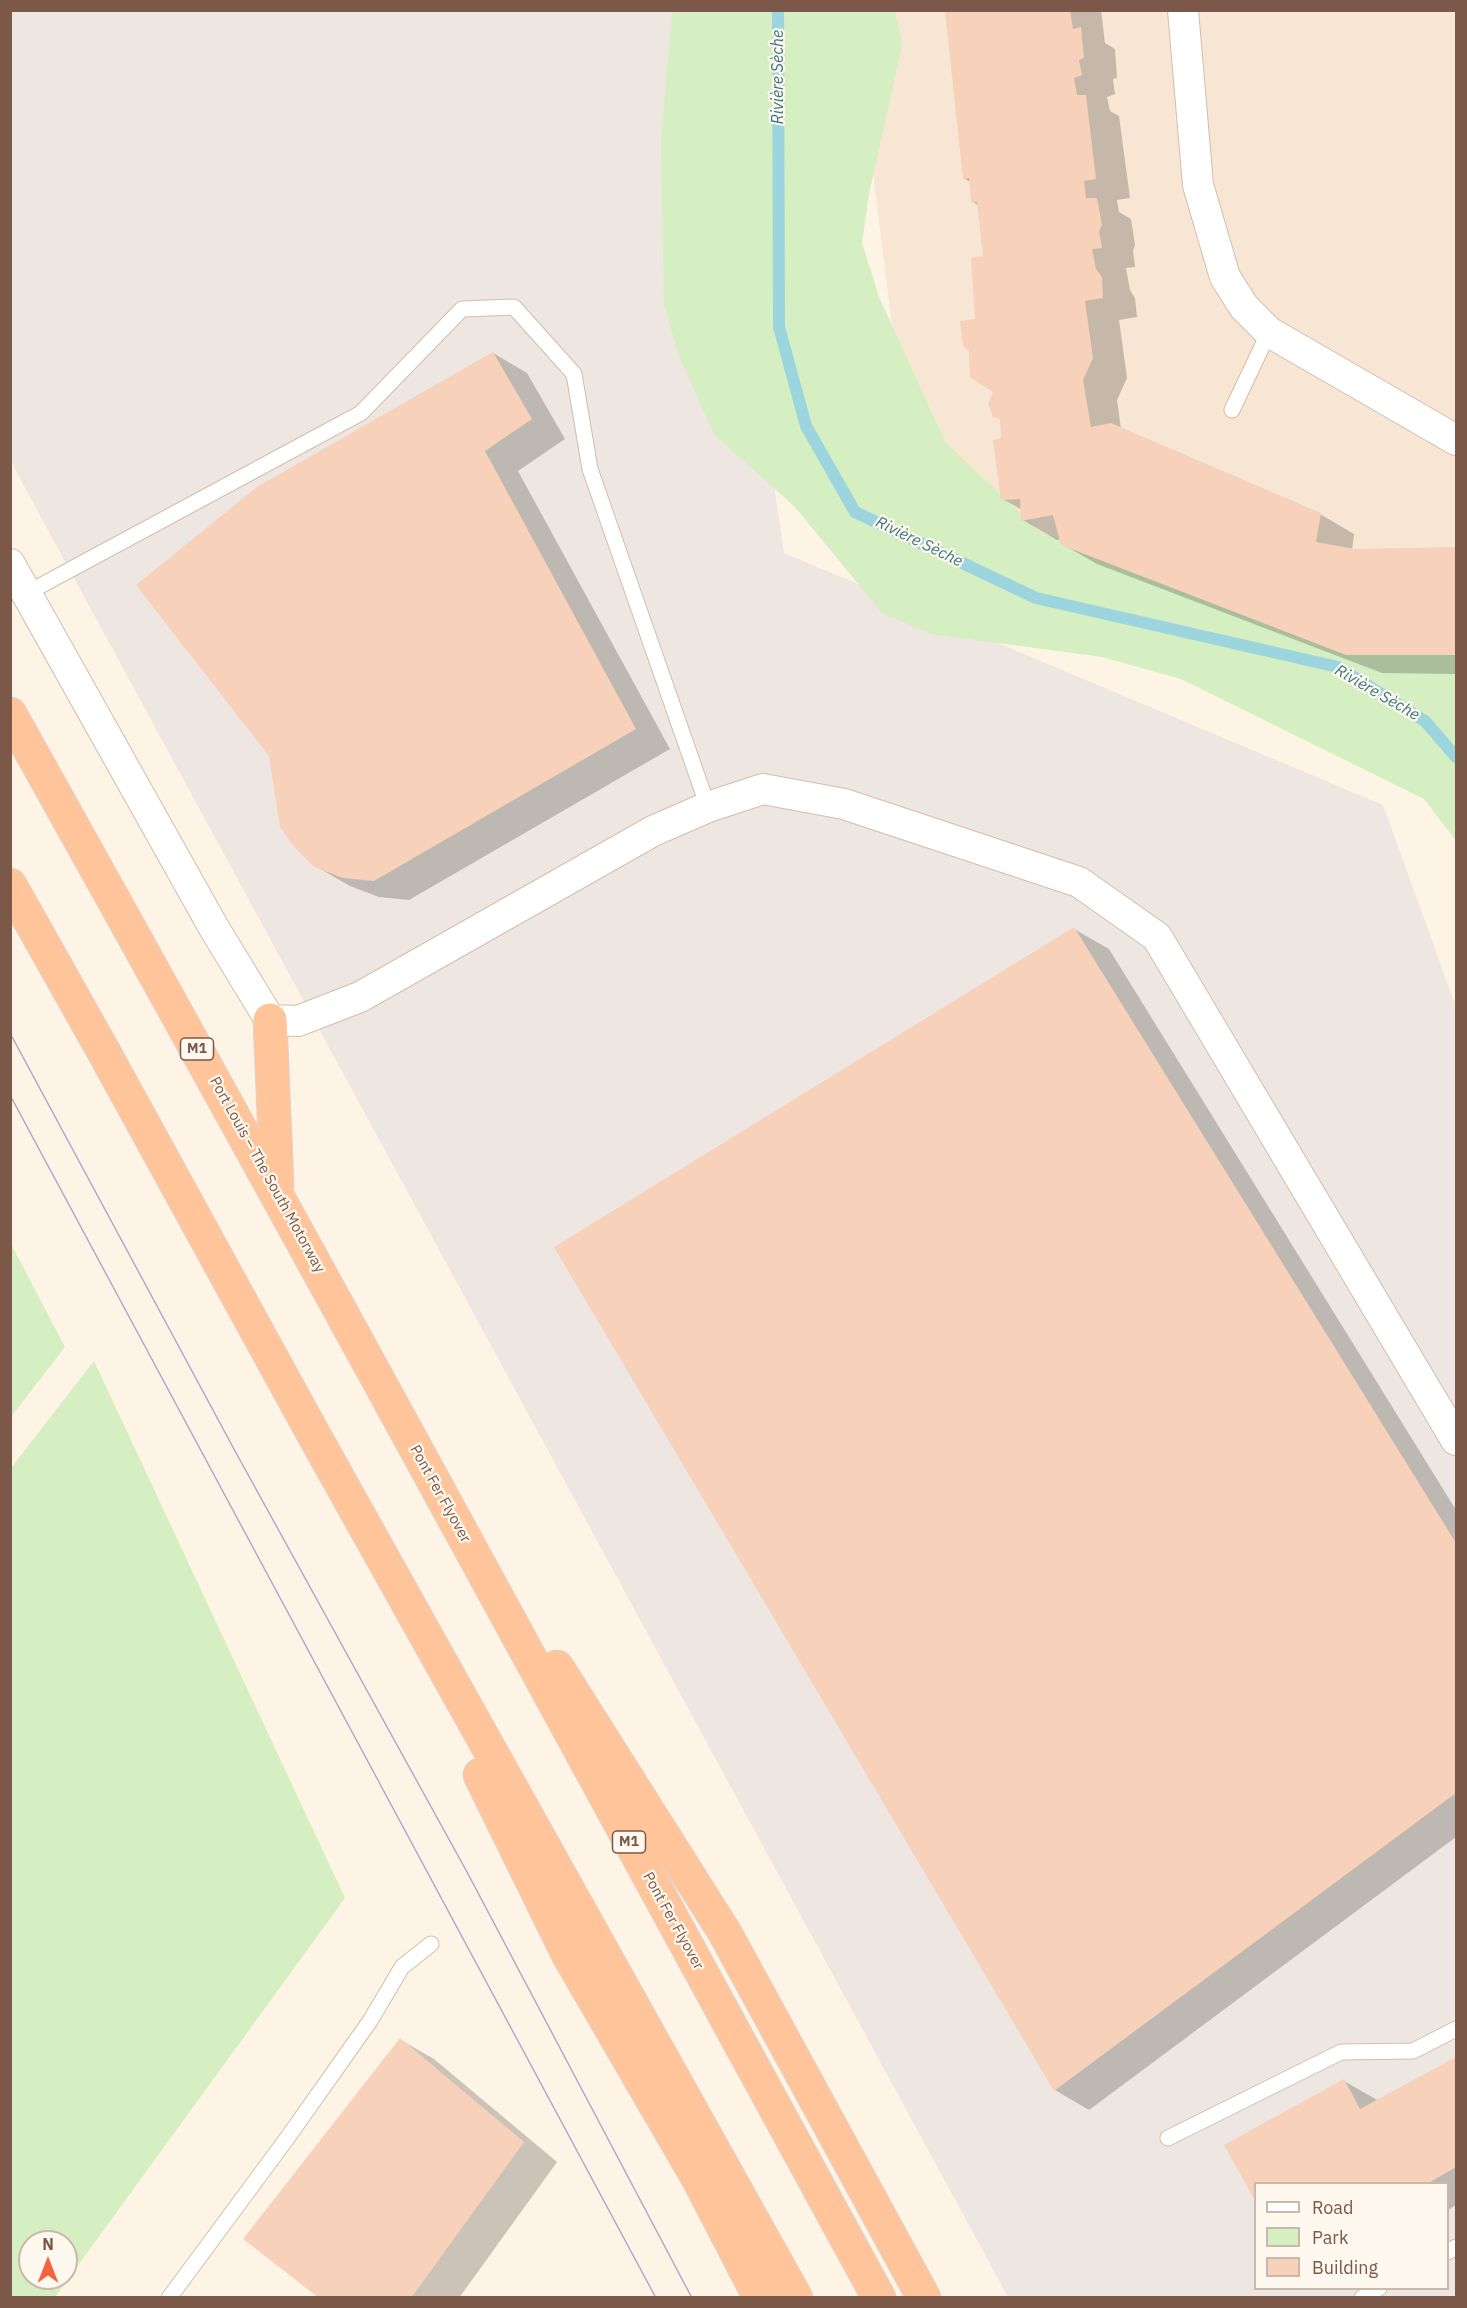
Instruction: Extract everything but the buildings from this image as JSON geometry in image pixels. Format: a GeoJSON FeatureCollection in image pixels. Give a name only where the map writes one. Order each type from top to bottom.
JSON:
{"type":"FeatureCollection","features":[{"type":"Feature","properties":{"kind":"highway","name":"Port Louis – The South Motorway"},"geometry":{"type":"LineString","coordinates":[[10,714],[277,1192],[380,1386]]}},
{"type":"Feature","properties":{"kind":"highway"},"geometry":{"type":"LineString","coordinates":[[10,885],[796,2298]]}},
{"type":"Feature","properties":{"kind":"highway"},"geometry":{"type":"LineString","coordinates":[[270,1020],[277,1192]]}},
{"type":"Feature","properties":{"kind":"highway"},"geometry":{"type":"LineString","coordinates":[[380,1386],[725,1933],[924,2298]]}},
{"type":"Feature","properties":{"kind":"highway","name":"Pont Fer Flyover"},"geometry":{"type":"LineString","coordinates":[[380,1386],[879,2298]]}},
{"type":"Feature","properties":{"kind":"highway"},"geometry":{"type":"LineString","coordinates":[[315,1437],[569,1956],[699,2180],[760,2298]]}},
{"type":"Feature","properties":{"kind":"street"},"geometry":{"type":"LineString","coordinates":[[1183,10],[1198,184],[1225,277],[1244,308],[1269,332],[1456,440]]}},
{"type":"Feature","properties":{"kind":"street"},"geometry":{"type":"LineString","coordinates":[[10,564],[214,928],[270,1020],[298,1021],[360,997],[653,831],[708,807],[763,789],[844,804],[1079,882],[1157,937],[1456,1440]]}},
{"type":"Feature","properties":{"kind":"lane"},"geometry":{"type":"LineString","coordinates":[[27,593],[361,413],[462,309],[514,307],[574,374],[590,469],[708,807]]}},
{"type":"Feature","properties":{"kind":"lane"},"geometry":{"type":"LineString","coordinates":[[1232,410],[1269,332]]}},
{"type":"Feature","properties":{"kind":"lane"},"geometry":{"type":"LineString","coordinates":[[169,2298],[370,2021],[402,1967],[431,1944]]}},
{"type":"Feature","properties":{"kind":"lane"},"geometry":{"type":"LineString","coordinates":[[1167,2138],[1341,2052],[1413,2051],[1456,2029]]}},
{"type":"Feature","properties":{"kind":"lane"},"geometry":{"type":"LineString","coordinates":[[1362,2298],[1377,2290]]}},
{"type":"Feature","properties":{"kind":"shaded area"},"geometry":{"type":"Polygon","coordinates":[[[10,11],[703,11],[784,553],[1383,805],[1456,1007],[1456,2297],[1008,2297],[11,462],[10,11]]]}},
{"type":"Feature","properties":{"kind":"shaded area"},"geometry":{"type":"Polygon","coordinates":[[[853,11],[1456,11],[1456,685],[914,504],[853,11]]]}},
{"type":"Feature","properties":{"kind":"green space"},"geometry":{"type":"Polygon","coordinates":[[[672,11],[895,11],[902,45],[869,194],[862,243],[879,297],[945,442],[1042,533],[1193,575],[1297,617],[1456,655],[1456,841],[1424,799],[1181,679],[1102,657],[931,634],[882,613],[795,507],[714,434],[679,356],[664,304],[661,142],[672,11]]]}},
{"type":"Feature","properties":{"kind":"green space"},"geometry":{"type":"Polygon","coordinates":[[[10,1242],[65,1347],[11,1417],[10,1417],[10,1242]]]}},
{"type":"Feature","properties":{"kind":"green space"},"geometry":{"type":"Polygon","coordinates":[[[94,1361],[345,1898],[78,2265],[78,2230],[18,2230],[18,2290],[60,2290],[55,2297],[11,2297],[11,1468],[94,1361]]]}},
{"type":"Feature","properties":{"kind":"waterway","name":"Rivière Sèche"},"geometry":{"type":"LineString","coordinates":[[778,10],[779,327],[806,426],[855,512],[1036,598],[1338,667],[1425,721],[1456,757]]}},
{"type":"Feature","properties":{"kind":"tram line"},"geometry":{"type":"LineString","coordinates":[[10,1033],[235,1451],[467,1872],[692,2298]]}},
{"type":"Feature","properties":{"kind":"tram line"},"geometry":{"type":"LineString","coordinates":[[10,1095],[656,2298]]}}]}
